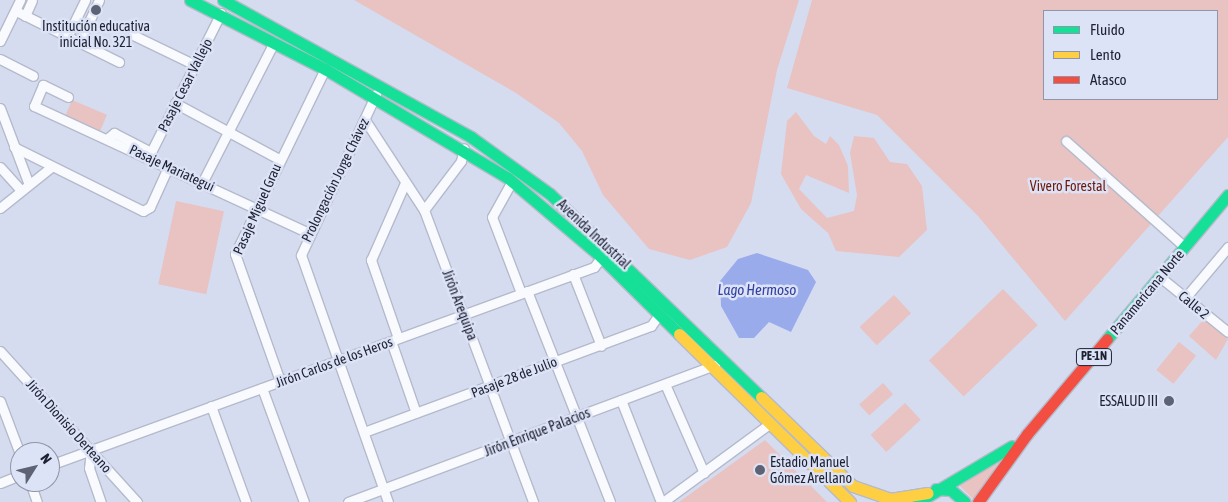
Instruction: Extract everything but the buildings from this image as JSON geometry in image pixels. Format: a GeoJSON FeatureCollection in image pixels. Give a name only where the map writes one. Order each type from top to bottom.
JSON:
{"type":"FeatureCollection","features":[{"type":"Feature","properties":{"kind":"main road","name":"Avenida Industrial"},"geometry":{"type":"LineString","coordinates":[[190,0],[220,13],[325,69],[464,148],[512,182],[601,257],[658,316],[850,502]]}},
{"type":"Feature","properties":{"kind":"main road","name":"Avenida Industrial"},"geometry":{"type":"LineString","coordinates":[[223,0],[380,84],[516,167],[609,247],[853,486],[890,499],[932,491]]}},
{"type":"Feature","properties":{"kind":"main road","name":"Panamericana Norte"},"geometry":{"type":"LineString","coordinates":[[978,502],[1027,434],[1228,195]]}},
{"type":"Feature","properties":{"kind":"main road","name":"Panamericana Norte"},"geometry":{"type":"LineString","coordinates":[[932,491],[989,462],[1027,434]]}},
{"type":"Feature","properties":{"kind":"main road"},"geometry":{"type":"LineString","coordinates":[[932,491],[951,490],[964,502]]}},
{"type":"Feature","properties":{"kind":"main road","name":"PE-1N"},"geometry":{"type":"LineString","coordinates":[[918,502],[932,491]]}},
{"type":"Feature","properties":{"kind":"street"},"geometry":{"type":"LineString","coordinates":[[1,36],[16,11],[20,0]]}},
{"type":"Feature","properties":{"kind":"street"},"geometry":{"type":"LineString","coordinates":[[25,16],[32,0]]}},
{"type":"Feature","properties":{"kind":"street"},"geometry":{"type":"LineString","coordinates":[[68,35],[85,0]]}},
{"type":"Feature","properties":{"kind":"street"},"geometry":{"type":"LineString","coordinates":[[80,41],[99,0]]}},
{"type":"Feature","properties":{"kind":"street"},"geometry":{"type":"LineString","coordinates":[[16,11],[68,35],[119,62]]}},
{"type":"Feature","properties":{"kind":"street","name":"Pasaje Cesar Vallejo"},"geometry":{"type":"LineString","coordinates":[[150,154],[196,65],[220,13]]}},
{"type":"Feature","properties":{"kind":"street"},"geometry":{"type":"LineString","coordinates":[[133,35],[196,65]]}},
{"type":"Feature","properties":{"kind":"street"},"geometry":{"type":"LineString","coordinates":[[203,181],[274,42]]}},
{"type":"Feature","properties":{"kind":"street"},"geometry":{"type":"LineString","coordinates":[[0,59],[33,76]]}},
{"type":"Feature","properties":{"kind":"street","name":"Pasaje Miguel Grau"},"geometry":{"type":"LineString","coordinates":[[280,381],[235,261],[256,208],[325,69]]}},
{"type":"Feature","properties":{"kind":"street","name":"Prolongación Jorge Chávez"},"geometry":{"type":"LineString","coordinates":[[380,84],[375,98],[309,233],[301,255],[388,502]]}},
{"type":"Feature","properties":{"kind":"street","name":"Pasaje Mariategui"},"geometry":{"type":"LineString","coordinates":[[68,97],[42,86],[34,106],[150,154],[309,233]]}},
{"type":"Feature","properties":{"kind":"street"},"geometry":{"type":"LineString","coordinates":[[175,104],[279,159]]}},
{"type":"Feature","properties":{"kind":"street"},"geometry":{"type":"LineString","coordinates":[[0,108],[14,147],[24,186]]}},
{"type":"Feature","properties":{"kind":"street","name":"Jirón Arequipa"},"geometry":{"type":"LineString","coordinates":[[364,120],[424,210],[533,502]]}},
{"type":"Feature","properties":{"kind":"street"},"geometry":{"type":"LineString","coordinates":[[1066,141],[1185,247]]}},
{"type":"Feature","properties":{"kind":"street"},"geometry":{"type":"LineString","coordinates":[[14,147],[50,168],[143,211],[150,207],[169,165]]}},
{"type":"Feature","properties":{"kind":"street"},"geometry":{"type":"LineString","coordinates":[[424,210],[461,161],[464,148]]}},
{"type":"Feature","properties":{"kind":"street"},"geometry":{"type":"LineString","coordinates":[[0,167],[24,186]]}},
{"type":"Feature","properties":{"kind":"street"},"geometry":{"type":"LineString","coordinates":[[0,208],[24,186],[50,168]]}},
{"type":"Feature","properties":{"kind":"street"},"geometry":{"type":"LineString","coordinates":[[512,182],[492,217],[554,361],[610,502]]}},
{"type":"Feature","properties":{"kind":"street"},"geometry":{"type":"LineString","coordinates":[[405,183],[371,260],[416,413]]}},
{"type":"Feature","properties":{"kind":"street","name":"Jirón Carlos de los Heros"},"geometry":{"type":"LineString","coordinates":[[60,461],[594,267],[609,247]]}},
{"type":"Feature","properties":{"kind":"street"},"geometry":{"type":"LineString","coordinates":[[1185,298],[1228,247]]}},
{"type":"Feature","properties":{"kind":"street"},"geometry":{"type":"LineString","coordinates":[[573,274],[601,346]]}},
{"type":"Feature","properties":{"kind":"street","name":"Calle 2"},"geometry":{"type":"LineString","coordinates":[[1160,277],[1227,330]]}},
{"type":"Feature","properties":{"kind":"street","name":"Pasaje 28 de Julio"},"geometry":{"type":"LineString","coordinates":[[364,432],[554,361],[601,346],[651,326],[658,316]]}},
{"type":"Feature","properties":{"kind":"street","name":"Jirón Dionisio Derteano"},"geometry":{"type":"LineString","coordinates":[[0,351],[136,502]]}},
{"type":"Feature","properties":{"kind":"street","name":"Jirón Enrique Palacios"},"geometry":{"type":"LineString","coordinates":[[348,502],[724,361]]}},
{"type":"Feature","properties":{"kind":"street"},"geometry":{"type":"LineString","coordinates":[[665,384],[704,473]]}},
{"type":"Feature","properties":{"kind":"street"},"geometry":{"type":"LineString","coordinates":[[262,388],[304,502]]}},
{"type":"Feature","properties":{"kind":"street"},"geometry":{"type":"LineString","coordinates":[[0,400],[16,442]]}},
{"type":"Feature","properties":{"kind":"street"},"geometry":{"type":"LineString","coordinates":[[621,400],[662,502],[769,424]]}},
{"type":"Feature","properties":{"kind":"street"},"geometry":{"type":"LineString","coordinates":[[211,406],[246,502]]}},
{"type":"Feature","properties":{"kind":"street"},"geometry":{"type":"LineString","coordinates":[[91,450],[89,468],[102,502]]}},
{"type":"Feature","properties":{"kind":"green space"},"geometry":{"type":"Polygon","coordinates":[[[354,0],[799,0],[777,70],[751,203],[727,247],[690,260],[649,249],[603,195],[582,151],[559,123],[516,93],[354,0]]]}},
{"type":"Feature","properties":{"kind":"green space","name":"Vivero Forestal"},"geometry":{"type":"Polygon","coordinates":[[[812,0],[1228,0],[1228,137],[1065,321],[978,216],[877,115],[787,88],[812,0]]]}},
{"type":"Feature","properties":{"kind":"green space"},"geometry":{"type":"Polygon","coordinates":[[[72,100],[107,115],[99,134],[64,119],[72,100]]]}},
{"type":"Feature","properties":{"kind":"green space"},"geometry":{"type":"Polygon","coordinates":[[[796,112],[814,136],[826,144],[830,136],[839,145],[848,166],[849,193],[806,175],[799,189],[827,218],[854,211],[857,195],[850,153],[854,136],[874,138],[890,162],[907,164],[922,186],[927,230],[899,257],[836,251],[828,233],[801,209],[781,174],[787,121],[796,112]]]}},
{"type":"Feature","properties":{"kind":"green space"},"geometry":{"type":"Polygon","coordinates":[[[176,201],[224,211],[206,294],[158,284],[176,201]]]}},
{"type":"Feature","properties":{"kind":"green space"},"geometry":{"type":"Polygon","coordinates":[[[1003,289],[1038,325],[964,397],[929,361],[1003,289]]]}},
{"type":"Feature","properties":{"kind":"green space"},"geometry":{"type":"Polygon","coordinates":[[[894,295],[911,313],[877,345],[860,327],[894,295]]]}},
{"type":"Feature","properties":{"kind":"green space"},"geometry":{"type":"Polygon","coordinates":[[[1204,319],[1228,339],[1216,360],[1189,336],[1204,319]]]}},
{"type":"Feature","properties":{"kind":"green space"},"geometry":{"type":"Polygon","coordinates":[[[1179,342],[1196,356],[1173,384],[1156,370],[1179,342]]]}},
{"type":"Feature","properties":{"kind":"green space"},"geometry":{"type":"Polygon","coordinates":[[[883,383],[893,394],[869,416],[859,404],[883,383]]]}},
{"type":"Feature","properties":{"kind":"green space"},"geometry":{"type":"Polygon","coordinates":[[[905,403],[921,420],[886,452],[871,435],[905,403]]]}},
{"type":"Feature","properties":{"kind":"green space","name":"Estadio Manuel Gómez Arellano"},"geometry":{"type":"Polygon","coordinates":[[[765,440],[827,502],[679,502],[765,440]]]}},
{"type":"Feature","properties":{"kind":"green space"},"geometry":{"type":"Polygon","coordinates":[[[998,462],[976,502],[958,484],[998,462]]]}},
{"type":"Feature","properties":{"kind":"water","name":"Lago Hermoso"},"geometry":{"type":"Polygon","coordinates":[[[757,253],[808,270],[816,282],[791,332],[769,322],[754,338],[739,338],[721,306],[720,281],[738,259],[757,253]]]}},
{"type":"Feature","properties":{"kind":"traffic: fast"},"geometry":{"type":"LineString","coordinates":[[190,0],[325,69],[508,178],[601,257],[679,334]]}},
{"type":"Feature","properties":{"kind":"traffic: fast"},"geometry":{"type":"LineString","coordinates":[[223,0],[471,137],[550,194],[761,397]]}},
{"type":"Feature","properties":{"kind":"traffic: fast"},"geometry":{"type":"LineString","coordinates":[[1107,339],[1228,195]]}},
{"type":"Feature","properties":{"kind":"traffic: fast"},"geometry":{"type":"LineString","coordinates":[[918,502],[1012,446]]}},
{"type":"Feature","properties":{"kind":"traffic: fast"},"geometry":{"type":"LineString","coordinates":[[936,489],[951,490],[965,502]]}},
{"type":"Feature","properties":{"kind":"traffic: slow"},"geometry":{"type":"LineString","coordinates":[[679,334],[850,502]]}},
{"type":"Feature","properties":{"kind":"traffic: slow"},"geometry":{"type":"LineString","coordinates":[[761,397],[853,486],[890,499],[928,493]]}},
{"type":"Feature","properties":{"kind":"traffic: jam"},"geometry":{"type":"LineString","coordinates":[[978,502],[1027,434],[1107,339]]}},
{"type":"Feature","properties":{"kind":"place","name":"Institución educativa inicial No. 321"},"geometry":{"type":"Point","coordinates":[96,10]}},
{"type":"Feature","properties":{"kind":"place","name":"ESSALUD III"},"geometry":{"type":"Point","coordinates":[1169,401]}},
{"type":"Feature","properties":{"kind":"place","name":"Estadio Manuel Gómez Arellano"},"geometry":{"type":"Point","coordinates":[760,470]}}]}
